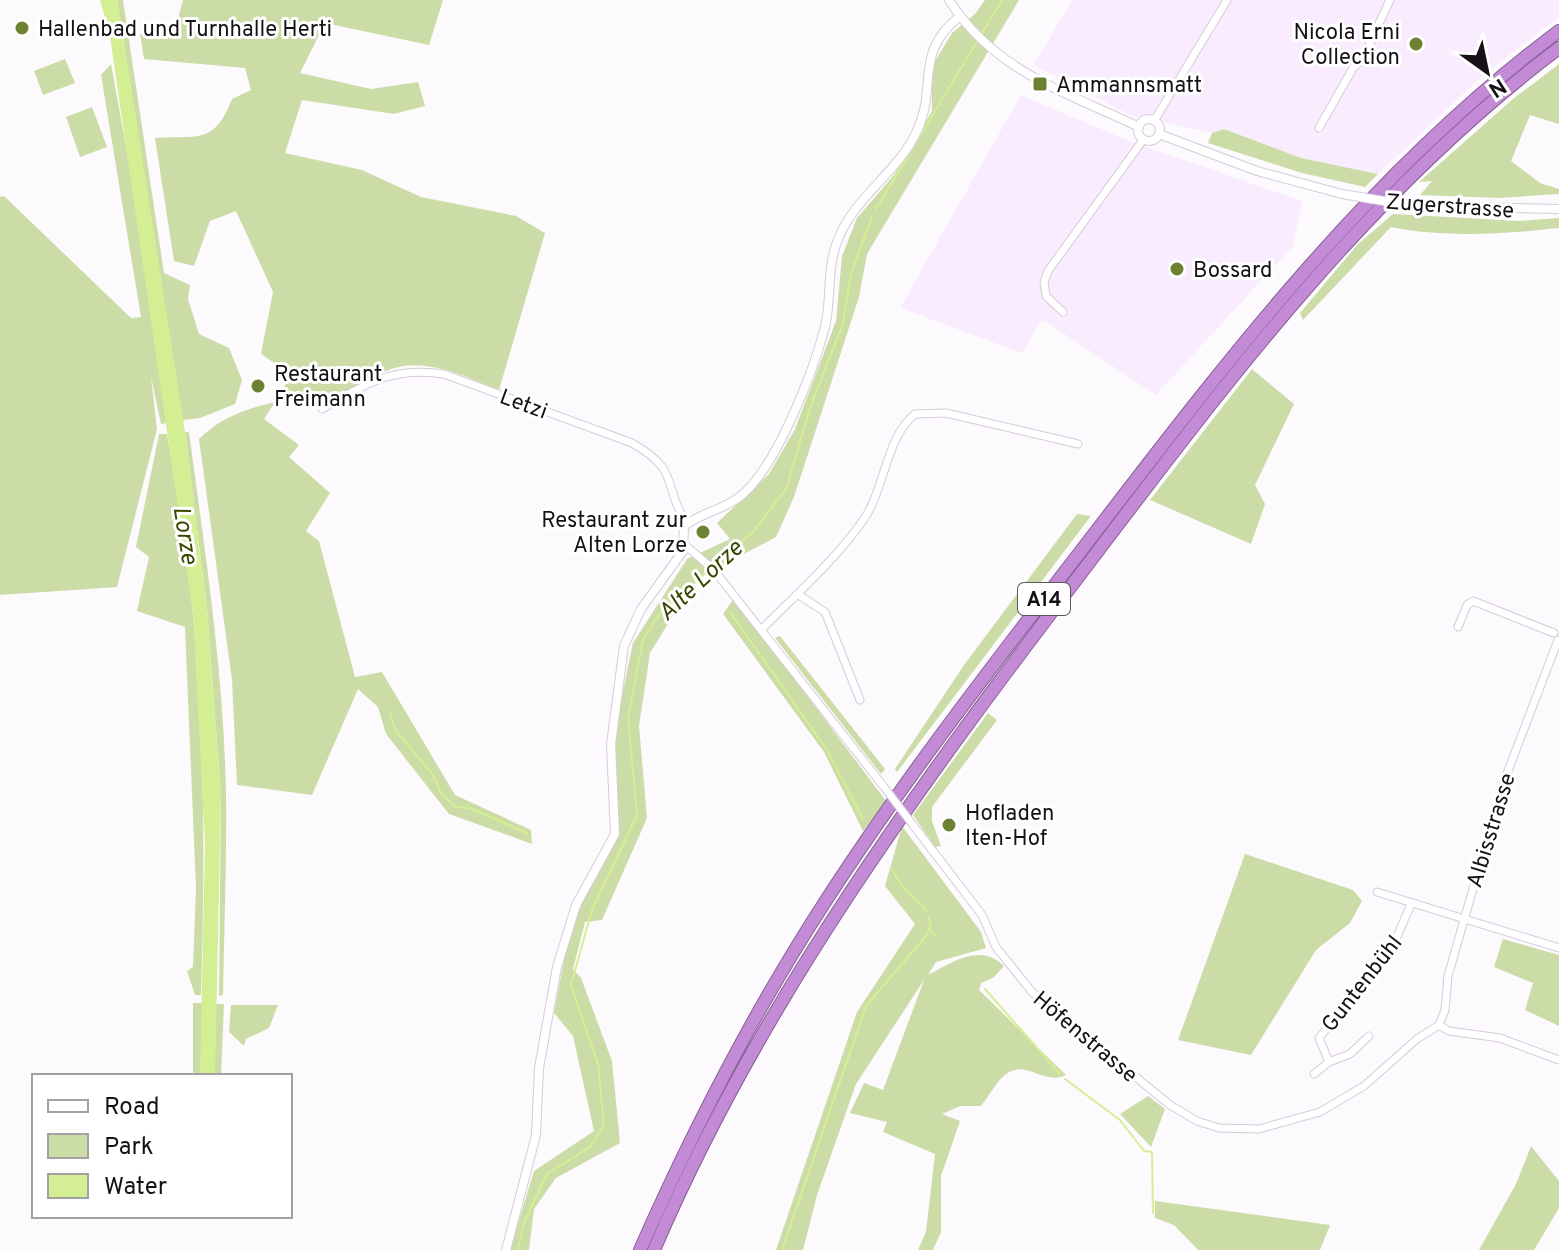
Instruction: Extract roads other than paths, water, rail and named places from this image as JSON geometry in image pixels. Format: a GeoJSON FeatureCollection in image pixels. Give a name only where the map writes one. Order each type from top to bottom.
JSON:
{"type":"FeatureCollection","features":[{"type":"Feature","properties":{"kind":"highway","name":"A14"},"geometry":{"type":"LineString","coordinates":[[640,1250],[723,1077],[781,973],[860,849],[972,694],[1200,396],[1288,289],[1419,151],[1498,80],[1559,31]]}},
{"type":"Feature","properties":{"kind":"highway","name":"A14"},"geometry":{"type":"LineString","coordinates":[[654,1250],[717,1117],[792,981],[883,838],[986,698],[1192,429],[1312,283],[1431,157],[1559,48]]}},
{"type":"Feature","properties":{"kind":"street"},"geometry":{"type":"LineString","coordinates":[[949,0],[998,57],[1040,84],[1139,127],[1143,140]]}},
{"type":"Feature","properties":{"kind":"street"},"geometry":{"type":"LineString","coordinates":[[1154,121],[1227,0]]}},
{"type":"Feature","properties":{"kind":"street"},"geometry":{"type":"LineString","coordinates":[[1319,128],[1353,68],[1362,60],[1390,0]]}},
{"type":"Feature","properties":{"kind":"street"},"geometry":{"type":"LineString","coordinates":[[506,1250],[536,1135],[539,1068],[557,967],[576,905],[615,834],[611,744],[624,646],[641,609],[685,545],[682,531],[686,523],[736,499],[753,484],[774,453],[825,328],[836,242],[846,221],[898,161],[916,134],[924,114],[930,53],[942,32],[960,16]]}},
{"type":"Feature","properties":{"kind":"street"},"geometry":{"type":"LineString","coordinates":[[1139,127],[1146,120],[1154,121],[1159,127],[1159,134],[1152,141],[1143,140]]}},
{"type":"Feature","properties":{"kind":"street","name":"Zugerstrasse"},"geometry":{"type":"LineString","coordinates":[[1159,134],[1257,171],[1342,194],[1414,206],[1471,210],[1559,209]]}},
{"type":"Feature","properties":{"kind":"street"},"geometry":{"type":"LineString","coordinates":[[1063,312],[1046,296],[1044,282],[1048,271],[1143,140]]}},
{"type":"Feature","properties":{"kind":"street","name":"Letzi"},"geometry":{"type":"LineString","coordinates":[[322,409],[393,372],[416,370],[444,374],[632,443],[655,457],[667,470],[686,523]]}},
{"type":"Feature","properties":{"kind":"street"},"geometry":{"type":"LineString","coordinates":[[762,629],[864,520],[881,486],[897,439],[915,414],[946,413],[1078,444]]}},
{"type":"Feature","properties":{"kind":"street","name":"Höfenstrasse"},"geometry":{"type":"LineString","coordinates":[[685,545],[700,554],[762,629],[982,915],[996,947],[1032,992],[1170,1105],[1197,1121],[1219,1128],[1259,1129],[1320,1112],[1355,1093],[1439,1025]]}},
{"type":"Feature","properties":{"kind":"street"},"geometry":{"type":"LineString","coordinates":[[797,594],[825,612],[860,700]]}},
{"type":"Feature","properties":{"kind":"street"},"geometry":{"type":"LineString","coordinates":[[1458,627],[1467,605],[1473,601],[1558,635]]}},
{"type":"Feature","properties":{"kind":"street","name":"Albisstrasse"},"geometry":{"type":"LineString","coordinates":[[1439,1025],[1463,920],[1503,784],[1558,635]]}},
{"type":"Feature","properties":{"kind":"street"},"geometry":{"type":"LineString","coordinates":[[1377,892],[1559,948]]}},
{"type":"Feature","properties":{"kind":"street","name":"Guntenbühl"},"geometry":{"type":"LineString","coordinates":[[1329,1062],[1319,1038],[1321,1031],[1393,946],[1411,904]]}},
{"type":"Feature","properties":{"kind":"street"},"geometry":{"type":"LineString","coordinates":[[1439,1025],[1449,1031],[1529,1047],[1559,1060]]}},
{"type":"Feature","properties":{"kind":"street","name":"Guntenbühl"},"geometry":{"type":"LineString","coordinates":[[1314,1074],[1329,1062],[1350,1054],[1369,1036]]}},
{"type":"Feature","properties":{"kind":"water","name":"Lorze"},"geometry":{"type":"Polygon","coordinates":[[[100,0],[117,0],[185,432],[207,609],[221,796],[215,1074],[200,1074],[205,843],[193,612],[110,36],[100,0]]]}},
{"type":"Feature","properties":{"kind":"waterway","name":"Alte Lorze"},"geometry":{"type":"LineString","coordinates":[[982,33],[1002,0]]}},
{"type":"Feature","properties":{"kind":"waterway","name":"Alte Lorze"},"geometry":{"type":"LineString","coordinates":[[876,209],[979,38]]}},
{"type":"Feature","properties":{"kind":"waterway","name":"Alte Lorze"},"geometry":{"type":"LineString","coordinates":[[518,1250],[523,1225],[547,1174],[590,1147],[604,1125],[598,1064],[571,985],[592,910],[637,815],[628,718],[643,640],[660,613],[753,532],[786,489],[811,405],[843,324],[851,273],[872,217]]}},
{"type":"Feature","properties":{"kind":"waterway"},"geometry":{"type":"LineString","coordinates":[[730,612],[827,750],[863,819]]}},
{"type":"Feature","properties":{"kind":"waterway"},"geometry":{"type":"LineString","coordinates":[[390,714],[396,731],[433,775],[441,793],[456,807],[470,808],[527,833]]}},
{"type":"Feature","properties":{"kind":"waterway"},"geometry":{"type":"LineString","coordinates":[[892,869],[901,884],[926,910]]}},
{"type":"Feature","properties":{"kind":"waterway"},"geometry":{"type":"LineString","coordinates":[[782,1250],[866,1006],[926,936],[931,925],[928,917]]}},
{"type":"Feature","properties":{"kind":"waterway"},"geometry":{"type":"LineString","coordinates":[[929,928],[936,937]]}},
{"type":"Feature","properties":{"kind":"waterway"},"geometry":{"type":"LineString","coordinates":[[985,989],[1060,1074]]}},
{"type":"Feature","properties":{"kind":"waterway"},"geometry":{"type":"LineString","coordinates":[[1065,1079],[1120,1120],[1144,1151],[1152,1152],[1153,1213]]}},
{"type":"Feature","properties":{"kind":"place","name":"Hallenbad und Turnhalle Herti"},"geometry":{"type":"Point","coordinates":[22,28]}},
{"type":"Feature","properties":{"kind":"place","name":"Nicola Erni Collection"},"geometry":{"type":"Point","coordinates":[1416,44]}},
{"type":"Feature","properties":{"kind":"place","name":"Ammannsmatt"},"geometry":{"type":"Point","coordinates":[1040,84]}},
{"type":"Feature","properties":{"kind":"place","name":"Bossard"},"geometry":{"type":"Point","coordinates":[1177,269]}},
{"type":"Feature","properties":{"kind":"place","name":"Restaurant Freimann"},"geometry":{"type":"Point","coordinates":[258,386]}},
{"type":"Feature","properties":{"kind":"place","name":"Restaurant zur Alten Lorze"},"geometry":{"type":"Point","coordinates":[703,532]}},
{"type":"Feature","properties":{"kind":"place","name":"Hofladen Iten-Hof"},"geometry":{"type":"Point","coordinates":[949,825]}}]}
